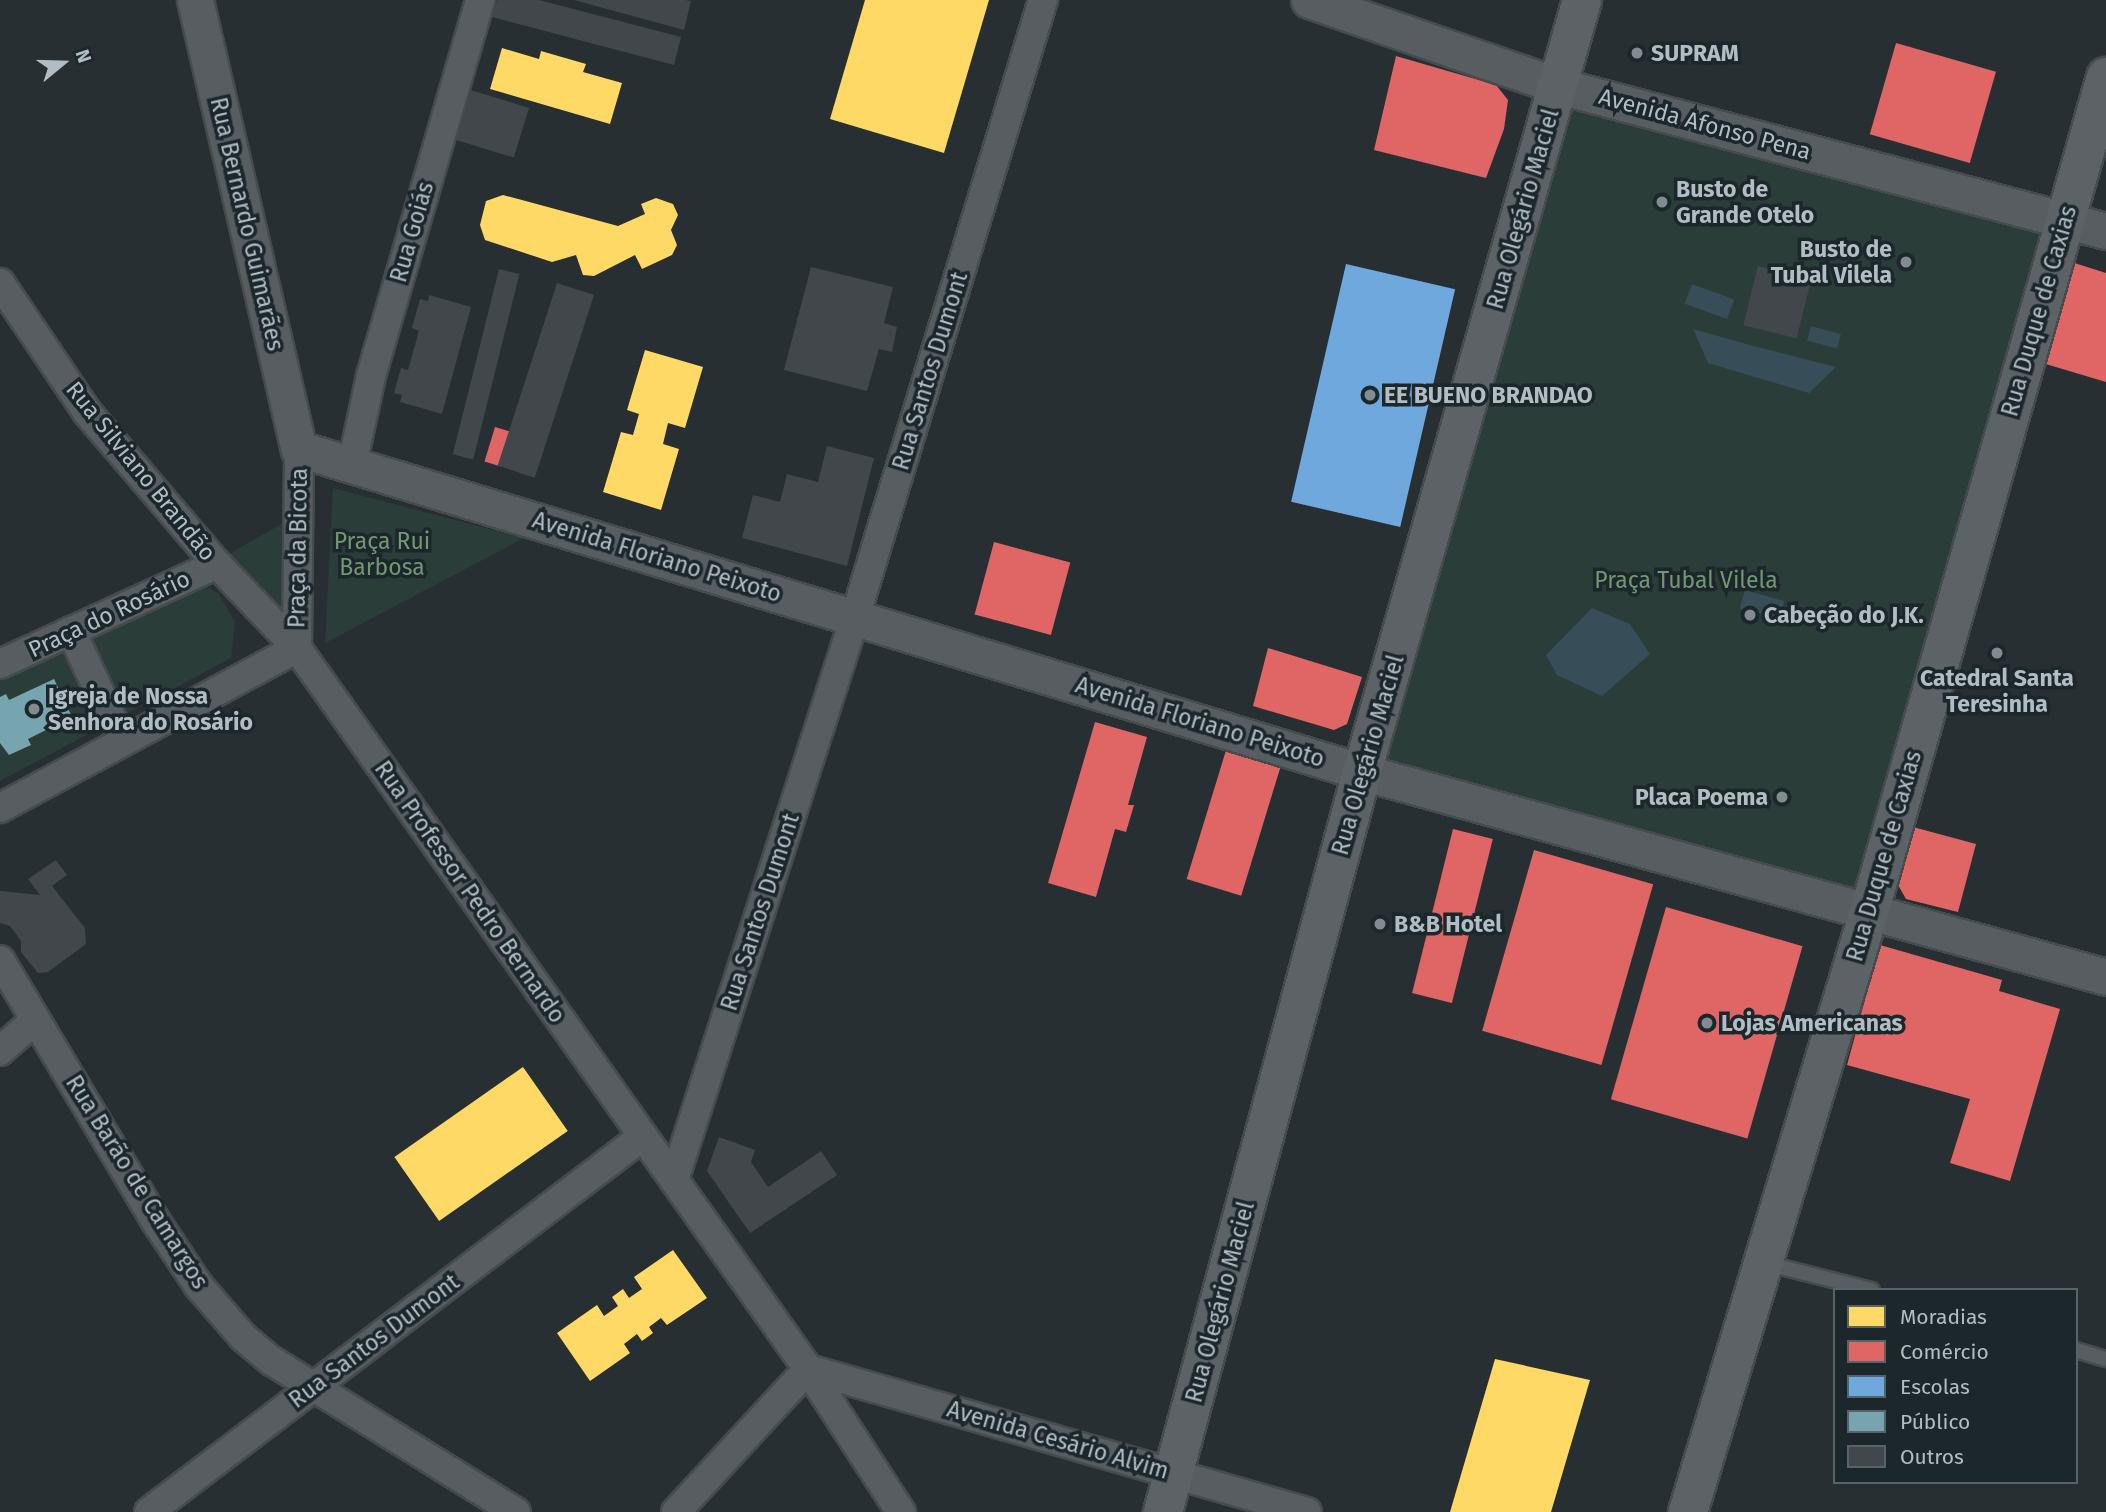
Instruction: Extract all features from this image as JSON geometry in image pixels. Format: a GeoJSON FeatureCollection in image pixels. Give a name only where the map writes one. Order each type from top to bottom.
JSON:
{"type":"FeatureCollection","features":[{"type":"Feature","properties":{"kind":"main road","name":"Rua Olegário Maciel"},"geometry":{"type":"LineString","coordinates":[[1163,1512],[1362,772],[1582,0]]}},
{"type":"Feature","properties":{"kind":"main road","name":"Rua Duque de Caxias"},"geometry":{"type":"LineString","coordinates":[[1688,1512],[1870,909],[2106,77]]}},
{"type":"Feature","properties":{"kind":"street","name":"Rua Bernardo Guimarães"},"geometry":{"type":"LineString","coordinates":[[195,0],[299,449]]}},
{"type":"Feature","properties":{"kind":"street","name":"Rua Goiás"},"geometry":{"type":"LineString","coordinates":[[352,466],[371,376],[480,0]]}},
{"type":"Feature","properties":{"kind":"street","name":"Rua Santos Dumont"},"geometry":{"type":"LineString","coordinates":[[674,1180],[855,617],[1043,0]]}},
{"type":"Feature","properties":{"kind":"street","name":"Avenida Afonso Pena"},"geometry":{"type":"LineString","coordinates":[[1309,0],[1559,86],[2106,230]]}},
{"type":"Feature","properties":{"kind":"street","name":"Rua Silviano Brandão"},"geometry":{"type":"LineString","coordinates":[[0,283],[87,412],[217,564],[297,648]]}},
{"type":"Feature","properties":{"kind":"street","name":"Avenida Floriano Peixoto"},"geometry":{"type":"LineString","coordinates":[[299,449],[1362,772],[1870,909],[2106,977]]}},
{"type":"Feature","properties":{"kind":"street","name":"Praça da Bicota"},"geometry":{"type":"LineString","coordinates":[[297,648],[299,449]]}},
{"type":"Feature","properties":{"kind":"street","name":"Praça do Rosário"},"geometry":{"type":"LineString","coordinates":[[0,664],[217,564]]}},
{"type":"Feature","properties":{"kind":"street"},"geometry":{"type":"LineString","coordinates":[[71,631],[113,721]]}},
{"type":"Feature","properties":{"kind":"street"},"geometry":{"type":"LineString","coordinates":[[0,807],[297,648]]}},
{"type":"Feature","properties":{"kind":"street","name":"Rua Professor Pedro Bernardo"},"geometry":{"type":"LineString","coordinates":[[297,648],[642,1137]]}},
{"type":"Feature","properties":{"kind":"street","name":"Rua Barão de Camargos"},"geometry":{"type":"LineString","coordinates":[[0,960],[198,1285],[243,1337],[314,1387],[516,1512]]}},
{"type":"Feature","properties":{"kind":"street"},"geometry":{"type":"LineString","coordinates":[[0,1051],[35,1020]]}},
{"type":"Feature","properties":{"kind":"street","name":"Rua Santos Dumont"},"geometry":{"type":"LineString","coordinates":[[149,1512],[642,1137]]}},
{"type":"Feature","properties":{"kind":"street"},"geometry":{"type":"LineString","coordinates":[[642,1137],[808,1368],[901,1512]]}},
{"type":"Feature","properties":{"kind":"street"},"geometry":{"type":"LineString","coordinates":[[676,1512],[808,1368]]}},
{"type":"Feature","properties":{"kind":"street","name":"Avenida Cesário Alvim"},"geometry":{"type":"LineString","coordinates":[[808,1368],[1307,1512]]}},
{"type":"Feature","properties":{"kind":"lane"},"geometry":{"type":"LineString","coordinates":[[1764,1262],[1864,1288]]}},
{"type":"Feature","properties":{"kind":"lane"},"geometry":{"type":"LineString","coordinates":[[2078,1351],[2106,1359]]}},
{"type":"Feature","properties":{"kind":"green space","name":"Praça Tubal Vilela"},"geometry":{"type":"Polygon","coordinates":[[[1559,86],[2063,221],[1878,911],[1374,776],[1559,86]]]}},
{"type":"Feature","properties":{"kind":"green space","name":"Praça Rui Barbosa"},"geometry":{"type":"Polygon","coordinates":[[[333,488],[524,538],[325,643],[333,488]]]}},
{"type":"Feature","properties":{"kind":"green space"},"geometry":{"type":"Polygon","coordinates":[[[288,520],[287,624],[224,557],[288,520]]]}},
{"type":"Feature","properties":{"kind":"green space"},"geometry":{"type":"Polygon","coordinates":[[[201,583],[219,594],[235,622],[231,658],[0,781],[0,676],[201,583]]]}},
{"type":"Feature","properties":{"kind":"water"},"geometry":{"type":"Polygon","coordinates":[[[1692,284],[1734,299],[1727,319],[1685,304],[1692,284]]]}},
{"type":"Feature","properties":{"kind":"water"},"geometry":{"type":"Polygon","coordinates":[[[1811,326],[1841,334],[1837,349],[1807,340],[1811,326]]]}},
{"type":"Feature","properties":{"kind":"water"},"geometry":{"type":"Polygon","coordinates":[[[1693,329],[1836,367],[1809,393],[1708,363],[1693,329]]]}},
{"type":"Feature","properties":{"kind":"water"},"geometry":{"type":"Polygon","coordinates":[[[1745,590],[1784,601],[1779,620],[1740,608],[1745,590]]]}},
{"type":"Feature","properties":{"kind":"water"},"geometry":{"type":"Polygon","coordinates":[[[1592,608],[1630,624],[1650,654],[1602,696],[1557,675],[1546,655],[1592,608]]]}},
{"type":"Feature","properties":{"kind":"building: Moradias"},"geometry":{"type":"Polygon","coordinates":[[[865,0],[989,0],[944,153],[830,119],[865,0]]]}},
{"type":"Feature","properties":{"kind":"building: Moradias"},"geometry":{"type":"Polygon","coordinates":[[[502,48],[539,59],[541,51],[586,64],[583,72],[622,83],[610,124],[490,89],[502,48]]]}},
{"type":"Feature","properties":{"kind":"building: Moradias"},"geometry":{"type":"Polygon","coordinates":[[[503,195],[618,226],[645,214],[641,204],[656,198],[673,204],[678,215],[671,230],[677,245],[672,255],[642,269],[635,255],[594,276],[583,275],[576,255],[552,262],[485,240],[480,225],[486,201],[503,195]]]}},
{"type":"Feature","properties":{"kind":"building: Moradias"},"geometry":{"type":"Polygon","coordinates":[[[645,350],[703,367],[685,428],[668,423],[663,444],[679,449],[661,510],[603,492],[621,432],[633,435],[639,414],[627,410],[645,350]]]}},
{"type":"Feature","properties":{"kind":"building: Moradias"},"geometry":{"type":"Polygon","coordinates":[[[523,1067],[568,1131],[439,1221],[394,1157],[523,1067]]]}},
{"type":"Feature","properties":{"kind":"building: Moradias"},"geometry":{"type":"Polygon","coordinates":[[[673,1250],[707,1298],[667,1325],[661,1318],[649,1327],[653,1333],[642,1341],[637,1334],[624,1344],[630,1353],[590,1381],[557,1333],[597,1305],[604,1316],[618,1306],[612,1297],[623,1289],[629,1298],[642,1289],[634,1277],[673,1250]]]}},
{"type":"Feature","properties":{"kind":"building: Moradias"},"geometry":{"type":"Polygon","coordinates":[[[1495,1359],[1590,1380],[1551,1512],[1450,1512],[1495,1359]]]}},
{"type":"Feature","properties":{"kind":"building: Comércio"},"geometry":{"type":"Polygon","coordinates":[[[1896,43],[1996,72],[1970,163],[1870,134],[1896,43]]]}},
{"type":"Feature","properties":{"kind":"building: Comércio"},"geometry":{"type":"Polygon","coordinates":[[[1396,56],[1496,85],[1508,100],[1504,129],[1486,178],[1374,150],[1396,56]]]}},
{"type":"Feature","properties":{"kind":"building: Comércio"},"geometry":{"type":"Polygon","coordinates":[[[2068,261],[2106,273],[2106,382],[2039,362],[2068,261]]]}},
{"type":"Feature","properties":{"kind":"building: Comércio"},"geometry":{"type":"Polygon","coordinates":[[[495,427],[511,432],[501,466],[484,461],[495,427]]]}},
{"type":"Feature","properties":{"kind":"building: Comércio"},"geometry":{"type":"Polygon","coordinates":[[[994,542],[1070,562],[1051,635],[975,614],[994,542]]]}},
{"type":"Feature","properties":{"kind":"building: Comércio"},"geometry":{"type":"Polygon","coordinates":[[[1268,648],[1362,677],[1347,724],[1334,730],[1253,706],[1268,648]]]}},
{"type":"Feature","properties":{"kind":"building: Comércio"},"geometry":{"type":"Polygon","coordinates":[[[1095,722],[1147,737],[1128,805],[1134,805],[1126,832],[1115,829],[1096,897],[1048,883],[1095,722]]]}},
{"type":"Feature","properties":{"kind":"building: Comércio"},"geometry":{"type":"Polygon","coordinates":[[[1227,747],[1282,764],[1241,896],[1187,879],[1227,747]]]}},
{"type":"Feature","properties":{"kind":"building: Comércio"},"geometry":{"type":"Polygon","coordinates":[[[1913,827],[1976,844],[1958,912],[1906,899],[1898,885],[1913,827]]]}},
{"type":"Feature","properties":{"kind":"building: Comércio"},"geometry":{"type":"Polygon","coordinates":[[[1453,829],[1493,839],[1452,1003],[1412,993],[1453,829]]]}},
{"type":"Feature","properties":{"kind":"building: Comércio"},"geometry":{"type":"Polygon","coordinates":[[[1534,850],[1653,884],[1601,1065],[1482,1031],[1534,850]]]}},
{"type":"Feature","properties":{"kind":"building: Comércio","name":"Lojas Americanas"},"geometry":{"type":"Polygon","coordinates":[[[1666,907],[1802,946],[1747,1138],[1611,1099],[1666,907]]]}},
{"type":"Feature","properties":{"kind":"building: Comércio"},"geometry":{"type":"Polygon","coordinates":[[[1880,945],[2002,980],[1999,991],[2060,1009],[2010,1181],[1950,1163],[1970,1099],[1847,1065],[1880,945]]]}},
{"type":"Feature","properties":{"kind":"building: Escolas","name":"EE BUENO BRANDAO"},"geometry":{"type":"Polygon","coordinates":[[[1346,264],[1455,289],[1400,527],[1291,502],[1346,264]]]}},
{"type":"Feature","properties":{"kind":"building: Público","name":"Igreja de Nossa Senhora do Rosário"},"geometry":{"type":"Polygon","coordinates":[[[54,679],[72,717],[28,739],[31,745],[9,755],[0,743],[0,697],[6,694],[9,700],[54,679]]]}},
{"type":"Feature","properties":{"kind":"building: Outros"},"geometry":{"type":"Polygon","coordinates":[[[497,0],[539,0],[681,37],[674,65],[492,17],[497,0]]]}},
{"type":"Feature","properties":{"kind":"building: Outros"},"geometry":{"type":"Polygon","coordinates":[[[574,0],[685,0],[691,1],[684,30],[574,0]]]}},
{"type":"Feature","properties":{"kind":"building: Outros"},"geometry":{"type":"Polygon","coordinates":[[[464,88],[529,108],[514,158],[449,138],[464,88]]]}},
{"type":"Feature","properties":{"kind":"building: Outros"},"geometry":{"type":"Polygon","coordinates":[[[1758,266],[1811,279],[1797,338],[1743,325],[1758,266]]]}},
{"type":"Feature","properties":{"kind":"building: Outros"},"geometry":{"type":"Polygon","coordinates":[[[811,267],[893,287],[884,323],[897,327],[892,352],[879,349],[867,391],[784,370],[811,267]]]}},
{"type":"Feature","properties":{"kind":"building: Outros"},"geometry":{"type":"Polygon","coordinates":[[[499,269],[519,274],[473,459],[453,454],[499,269]]]}},
{"type":"Feature","properties":{"kind":"building: Outros"},"geometry":{"type":"Polygon","coordinates":[[[557,283],[594,295],[535,478],[498,466],[557,283]]]}},
{"type":"Feature","properties":{"kind":"building: Outros"},"geometry":{"type":"Polygon","coordinates":[[[429,295],[471,307],[442,414],[400,402],[402,395],[394,393],[401,368],[408,370],[419,331],[412,328],[420,299],[428,301],[429,295]]]}},
{"type":"Feature","properties":{"kind":"building: Outros"},"geometry":{"type":"Polygon","coordinates":[[[827,446],[874,458],[847,566],[742,538],[753,495],[780,502],[787,474],[818,482],[827,446]]]}},
{"type":"Feature","properties":{"kind":"building: Outros"},"geometry":{"type":"Polygon","coordinates":[[[56,860],[67,875],[52,886],[85,928],[86,944],[48,972],[38,973],[21,952],[21,941],[10,926],[0,923],[0,891],[40,895],[28,879],[56,860]]]}},
{"type":"Feature","properties":{"kind":"building: Outros"},"geometry":{"type":"Polygon","coordinates":[[[719,1137],[755,1150],[751,1162],[768,1187],[821,1151],[837,1175],[750,1233],[707,1171],[719,1137]]]}},
{"type":"Feature","properties":{"kind":"place","name":"SUPRAM"},"geometry":{"type":"Point","coordinates":[1637,53]}},
{"type":"Feature","properties":{"kind":"place","name":"Busto de Grande Otelo"},"geometry":{"type":"Point","coordinates":[1662,202]}},
{"type":"Feature","properties":{"kind":"place","name":"Busto de Tubal Vilela"},"geometry":{"type":"Point","coordinates":[1906,262]}},
{"type":"Feature","properties":{"kind":"place","name":"EE BUENO BRANDAO"},"geometry":{"type":"Point","coordinates":[1370,395]}},
{"type":"Feature","properties":{"kind":"place","name":"Cabeção do J.K."},"geometry":{"type":"Point","coordinates":[1750,615]}},
{"type":"Feature","properties":{"kind":"place","name":"Catedral Santa Teresinha"},"geometry":{"type":"Point","coordinates":[1997,653]}},
{"type":"Feature","properties":{"kind":"place","name":"Igreja de Nossa Senhora do Rosário"},"geometry":{"type":"Point","coordinates":[34,709]}},
{"type":"Feature","properties":{"kind":"place","name":"Placa Poema"},"geometry":{"type":"Point","coordinates":[1782,797]}},
{"type":"Feature","properties":{"kind":"place","name":"B&B Hotel"},"geometry":{"type":"Point","coordinates":[1380,924]}},
{"type":"Feature","properties":{"kind":"place","name":"Lojas Americanas"},"geometry":{"type":"Point","coordinates":[1707,1023]}}]}
